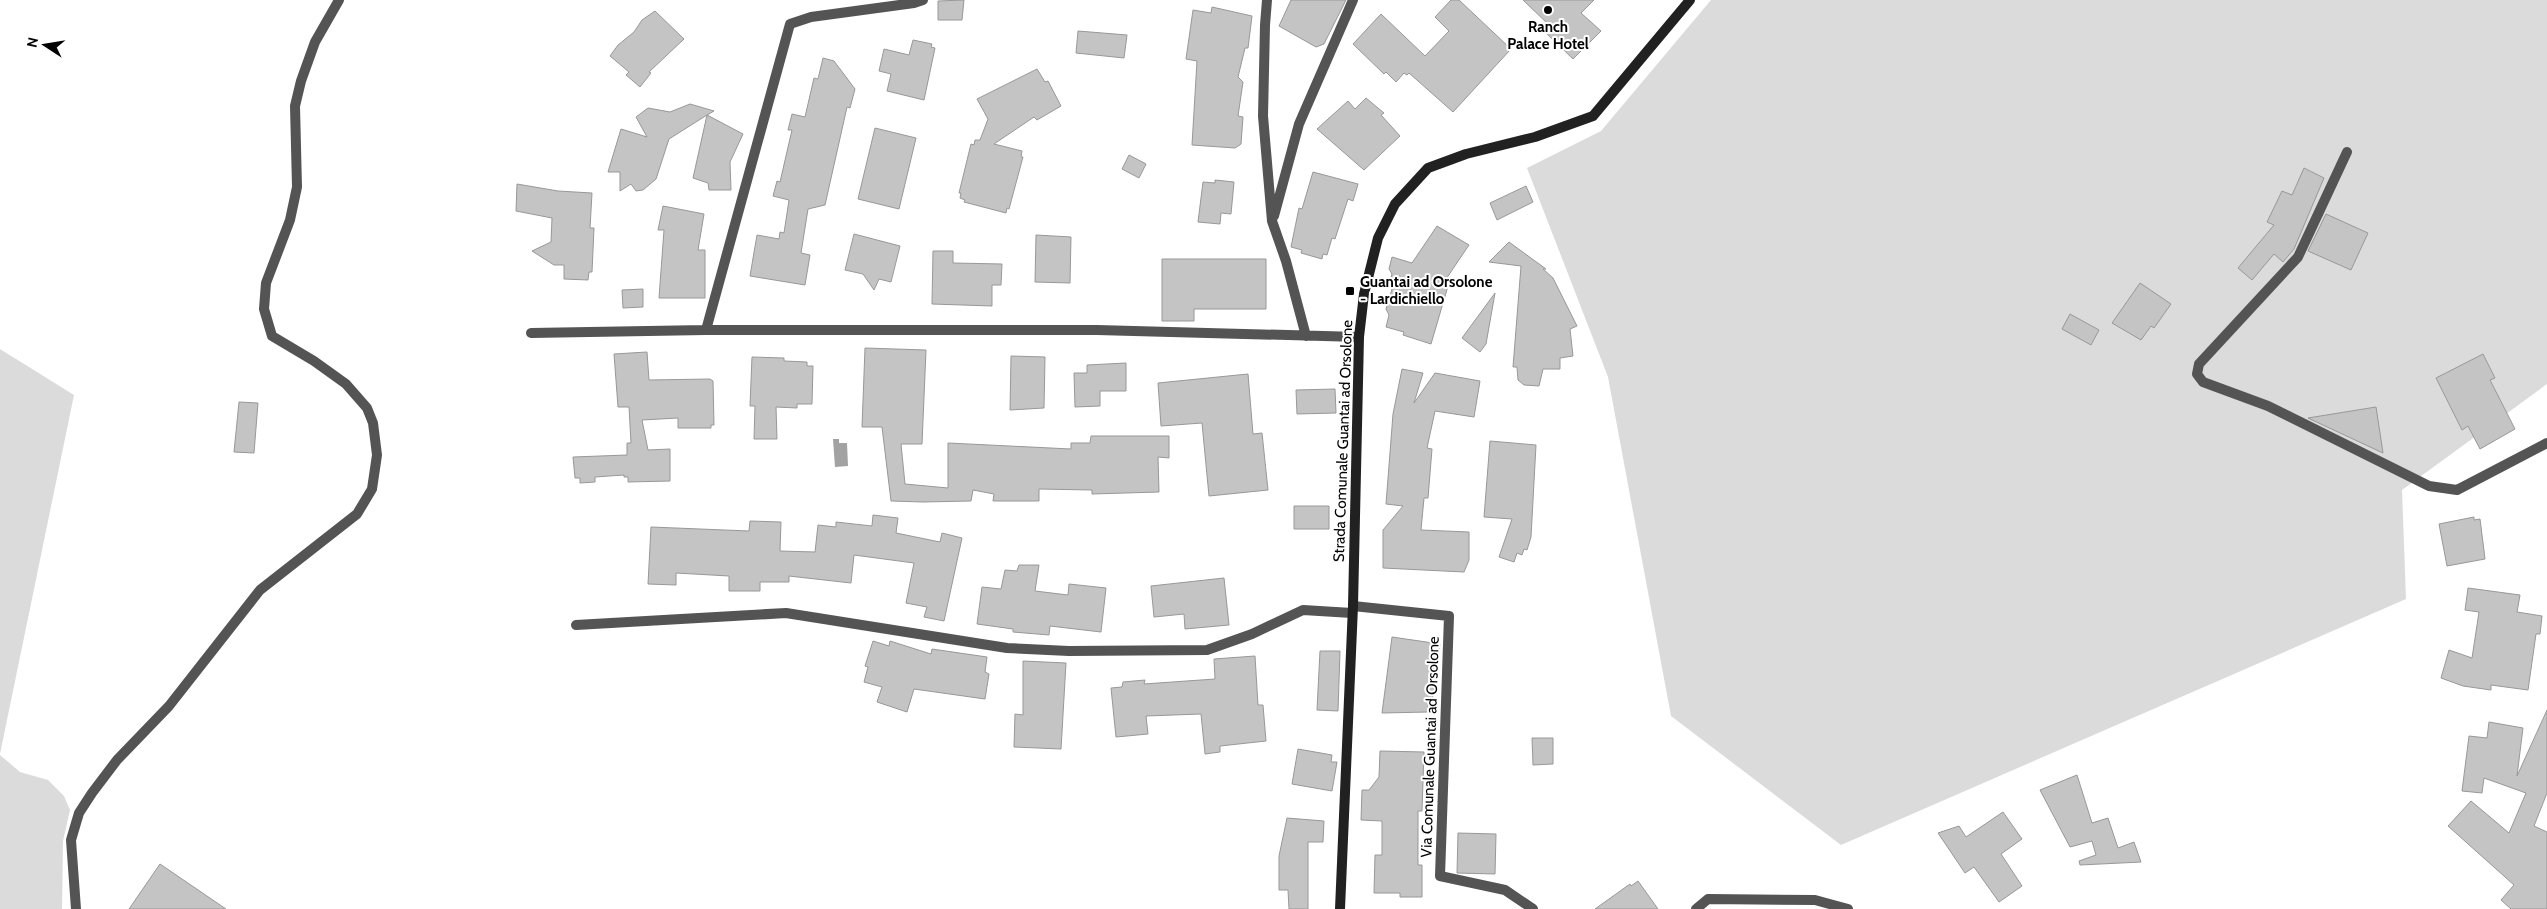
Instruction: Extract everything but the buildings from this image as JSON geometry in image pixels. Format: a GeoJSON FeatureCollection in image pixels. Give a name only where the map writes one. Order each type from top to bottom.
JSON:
{"type":"FeatureCollection","features":[{"type":"Feature","properties":{"kind":"street"},"geometry":{"type":"LineString","coordinates":[[76,909],[71,840],[79,813],[92,793],[117,760],[169,706],[260,590],[357,514],[372,489],[377,456],[373,423],[367,408],[346,384],[314,361],[272,336],[264,309],[266,283],[290,220],[297,187],[295,106],[299,89],[316,42],[339,0]]}},
{"type":"Feature","properties":{"kind":"street"},"geometry":{"type":"LineString","coordinates":[[706,330],[790,24],[811,17],[906,5],[923,0]]}},
{"type":"Feature","properties":{"kind":"street"},"geometry":{"type":"LineString","coordinates":[[1268,0],[1264,25],[1262,116],[1272,221],[1286,261],[1306,336]]}},
{"type":"Feature","properties":{"kind":"street"},"geometry":{"type":"LineString","coordinates":[[1272,221],[1299,124],[1353,0]]}},
{"type":"Feature","properties":{"kind":"street","name":"Strada Comunale Guantai ad Orsolone"},"geometry":{"type":"LineString","coordinates":[[1340,909],[1353,609],[1359,337],[1364,294],[1378,238],[1395,204],[1428,168],[1466,154],[1535,137],[1593,116],[1690,0]]}},
{"type":"Feature","properties":{"kind":"street"},"geometry":{"type":"LineString","coordinates":[[2348,152],[2298,257],[2199,364],[2197,374],[2203,382],[2268,406],[2429,486],[2457,490],[2547,443]]}},
{"type":"Feature","properties":{"kind":"street"},"geometry":{"type":"LineString","coordinates":[[531,333],[706,330],[1097,330],[1359,337]]}},
{"type":"Feature","properties":{"kind":"street"},"geometry":{"type":"LineString","coordinates":[[576,625],[786,613],[1007,648],[1069,652],[1207,650],[1252,634],[1303,610],[1353,609]]}},
{"type":"Feature","properties":{"kind":"street","name":"Via Comunale Guantai ad Orsolone"},"geometry":{"type":"LineString","coordinates":[[1353,609],[1449,616],[1440,876],[1504,890],[1533,909]]}},
{"type":"Feature","properties":{"kind":"street"},"geometry":{"type":"LineString","coordinates":[[1696,909],[1708,899],[1718,899],[1816,900],[1848,909]]}},
{"type":"Feature","properties":{"kind":"shaded area"},"geometry":{"type":"Polygon","coordinates":[[[1711,0],[2547,0],[2547,384],[2402,490],[2406,599],[1841,845],[1671,716],[1608,377],[1527,168],[1601,131],[1711,0]]]}},
{"type":"Feature","properties":{"kind":"shaded area"},"geometry":{"type":"Polygon","coordinates":[[[0,349],[74,395],[0,754],[0,349]]]}},
{"type":"Feature","properties":{"kind":"shaded area"},"geometry":{"type":"Polygon","coordinates":[[[833,439],[839,439],[839,443],[847,443],[848,466],[835,467],[833,439]]]}},
{"type":"Feature","properties":{"kind":"shaded area"},"geometry":{"type":"Polygon","coordinates":[[[0,755],[20,772],[48,780],[64,796],[70,810],[63,841],[62,909],[0,909],[0,755]]]}},
{"type":"Feature","properties":{"kind":"place","name":"Ranch Palace Hotel"},"geometry":{"type":"Point","coordinates":[1548,10]}},
{"type":"Feature","properties":{"kind":"place","name":"Guantai ad Orsolone - Lardichiello"},"geometry":{"type":"Point","coordinates":[1350,291]}}]}
